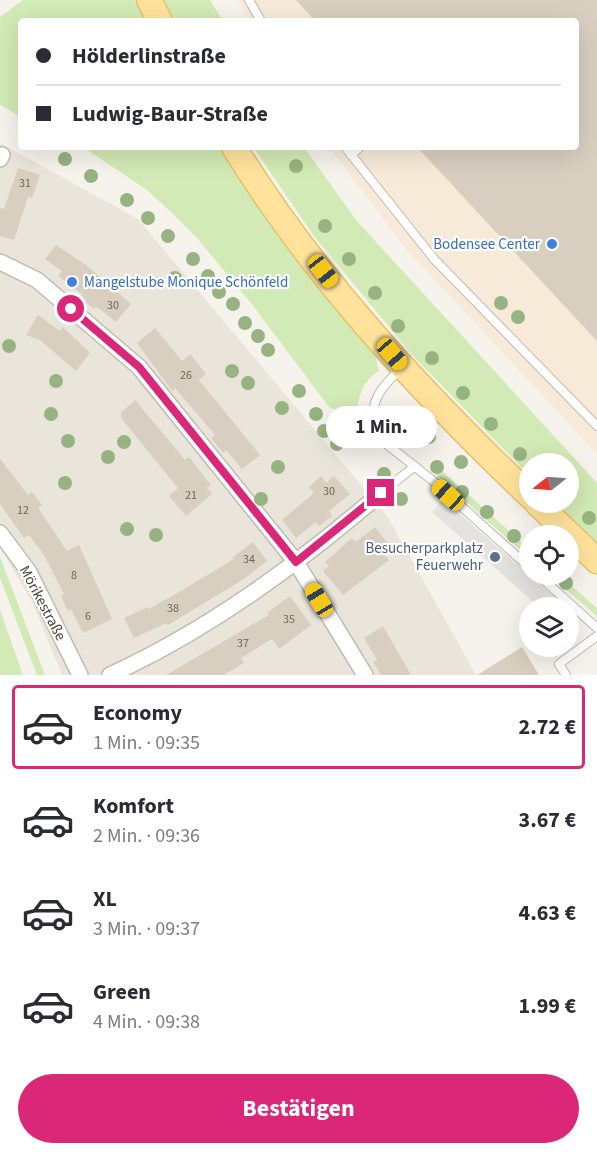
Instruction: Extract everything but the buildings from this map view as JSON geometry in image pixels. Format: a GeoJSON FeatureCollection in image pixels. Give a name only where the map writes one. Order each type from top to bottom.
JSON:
{"type":"FeatureCollection","features":[{"type":"Feature","properties":{"kind":"main road"},"geometry":{"type":"LineString","coordinates":[[149,0],[158,18]]}},
{"type":"Feature","properties":{"kind":"main road"},"geometry":{"type":"LineString","coordinates":[[236,150],[313,259],[403,367],[519,485]]}},
{"type":"Feature","properties":{"kind":"main road"},"geometry":{"type":"LineString","coordinates":[[547,513],[597,561]]}},
{"type":"Feature","properties":{"kind":"street"},"geometry":{"type":"LineString","coordinates":[[0,262],[37,280],[139,367],[296,562],[364,675]]}},
{"type":"Feature","properties":{"kind":"street"},"geometry":{"type":"LineString","coordinates":[[110,675],[212,622],[296,562],[381,493]]}},
{"type":"Feature","properties":{"kind":"street","name":"Mörikestraße"},"geometry":{"type":"LineString","coordinates":[[0,533],[29,572],[80,675]]}},
{"type":"Feature","properties":{"kind":"lane"},"geometry":{"type":"LineString","coordinates":[[249,0],[259,18]]}},
{"type":"Feature","properties":{"kind":"lane"},"geometry":{"type":"LineString","coordinates":[[347,150],[434,259],[597,426]]}},
{"type":"Feature","properties":{"kind":"lane"},"geometry":{"type":"LineString","coordinates":[[351,155],[357,150]]}},
{"type":"Feature","properties":{"kind":"lane"},"geometry":{"type":"LineString","coordinates":[[403,367],[381,387],[372,408],[370,431],[415,466],[519,558]]}},
{"type":"Feature","properties":{"kind":"lane"},"geometry":{"type":"LineString","coordinates":[[381,493],[415,466]]}},
{"type":"Feature","properties":{"kind":"lane"},"geometry":{"type":"LineString","coordinates":[[549,585],[597,628]]}},
{"type":"Feature","properties":{"kind":"lane"},"geometry":{"type":"LineString","coordinates":[[566,675],[559,664],[597,636]]}},
{"type":"Feature","properties":{"kind":"shaded area"},"geometry":{"type":"Polygon","coordinates":[[[238,0],[597,0],[597,454],[406,249],[331,150],[579,150],[579,18],[248,18],[238,0]]]}},
{"type":"Feature","properties":{"kind":"shaded area"},"geometry":{"type":"Polygon","coordinates":[[[0,143],[138,219],[387,516],[476,675],[62,675],[33,604],[0,547],[0,143]]]}},
{"type":"Feature","properties":{"kind":"shaded area","name":"Besucherparkplatz Feuerwehr"},"geometry":{"type":"Polygon","coordinates":[[[443,499],[519,566],[519,585],[541,585],[554,597],[528,597],[432,512],[443,499]]]}},
{"type":"Feature","properties":{"kind":"green space"},"geometry":{"type":"Polygon","coordinates":[[[23,0],[134,0],[143,18],[18,18],[18,115],[0,105],[0,17],[23,0]]]}},
{"type":"Feature","properties":{"kind":"green space"},"geometry":{"type":"Polygon","coordinates":[[[164,0],[210,0],[221,18],[174,18],[164,0]]]}},
{"type":"Feature","properties":{"kind":"green space"},"geometry":{"type":"Polygon","coordinates":[[[87,150],[221,150],[261,211],[323,292],[375,354],[379,371],[368,381],[361,392],[356,420],[329,407],[251,303],[197,238],[147,190],[87,150]]]}},
{"type":"Feature","properties":{"kind":"green space"},"geometry":{"type":"Polygon","coordinates":[[[255,150],[306,150],[356,220],[570,453],[519,453],[519,465],[414,357],[314,236],[255,150]]]}},
{"type":"Feature","properties":{"kind":"green space"},"geometry":{"type":"Polygon","coordinates":[[[579,463],[597,483],[597,544],[567,513],[579,513],[579,463]]]}},
{"type":"Feature","properties":{"kind":"green space"},"geometry":{"type":"Polygon","coordinates":[[[441,470],[519,540],[519,549],[436,475],[441,470]]]}},
{"type":"Feature","properties":{"kind":"green space"},"geometry":{"type":"Polygon","coordinates":[[[0,557],[45,675],[37,675],[0,578],[0,557]]]}},
{"type":"Feature","properties":{"kind":"green space"},"geometry":{"type":"Polygon","coordinates":[[[561,585],[571,585],[597,608],[597,616],[579,601],[579,597],[575,597],[561,585]]]}},
{"type":"Feature","properties":{"kind":"green space"},"geometry":{"type":"Polygon","coordinates":[[[0,610],[23,675],[0,675],[0,610]]]}},
{"type":"Feature","properties":{"kind":"place","name":"Bodensee Center"},"geometry":{"type":"Point","coordinates":[552,244]}},
{"type":"Feature","properties":{"kind":"place","name":"Mangelstube Monique Schönfeld"},"geometry":{"type":"Point","coordinates":[72,282]}},
{"type":"Feature","properties":{"kind":"place","name":"Besucherparkplatz Feuerwehr"},"geometry":{"type":"Point","coordinates":[495,557]}},
{"type":"Feature","properties":{"kind":"route"},"geometry":{"type":"LineString","coordinates":[[71,309],[139,367],[296,562],[381,493]]}}]}
